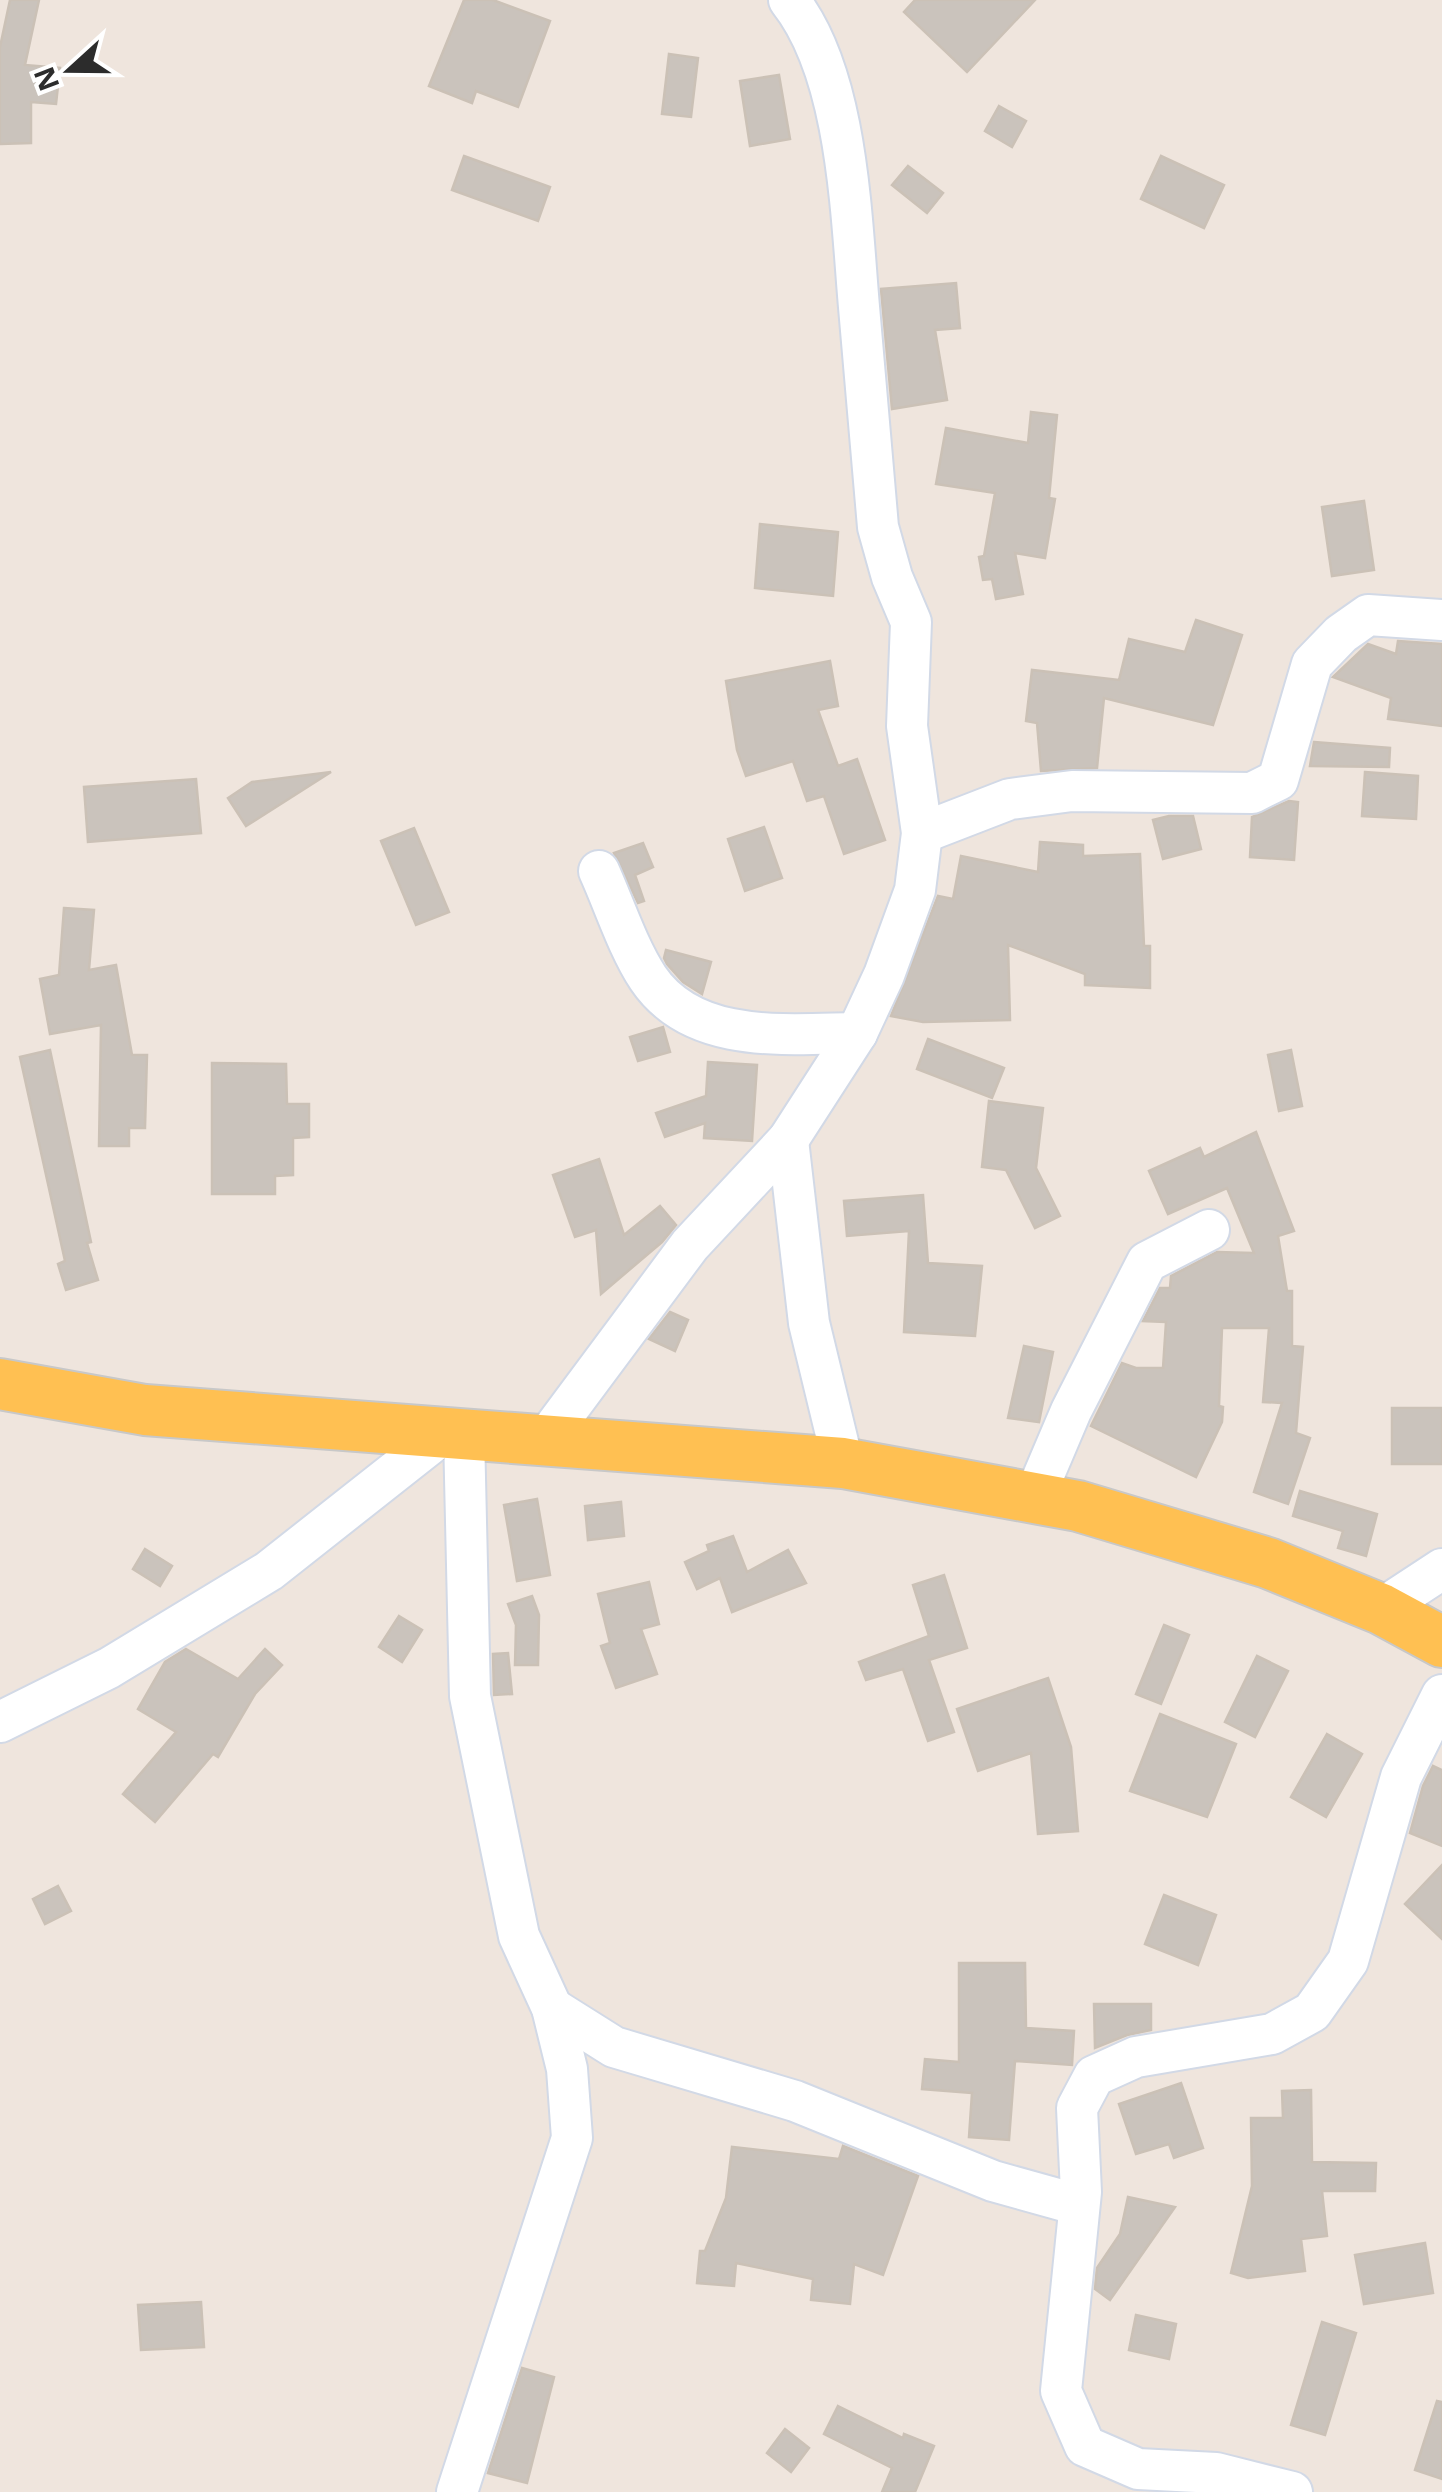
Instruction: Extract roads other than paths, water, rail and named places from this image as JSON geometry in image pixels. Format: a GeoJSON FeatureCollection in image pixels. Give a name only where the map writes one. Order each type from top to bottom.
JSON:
{"type":"FeatureCollection","features":[{"type":"Feature","properties":{"kind":"main road"},"geometry":{"type":"LineString","coordinates":[[0,1384],[145,1410],[844,1463],[1078,1506],[1268,1563],[1381,1609],[1442,1642]]}},
{"type":"Feature","properties":{"kind":"street"},"geometry":{"type":"LineString","coordinates":[[546,1440],[690,1245],[788,1140],[858,1033],[915,890],[922,833],[906,726],[911,622],[892,577],[878,528],[851,214],[834,100],[812,33],[789,0]]}},
{"type":"Feature","properties":{"kind":"street"},"geometry":{"type":"LineString","coordinates":[[922,833],[1010,799],[1072,791],[1252,794],[1278,780],[1312,664],[1342,634],[1368,616],[1442,620]]}},
{"type":"Feature","properties":{"kind":"street"},"geometry":{"type":"LineString","coordinates":[[599,871],[648,978],[675,1006],[728,1031],[858,1033]]}},
{"type":"Feature","properties":{"kind":"street"},"geometry":{"type":"LineString","coordinates":[[788,1140],[809,1324],[844,1463]]}},
{"type":"Feature","properties":{"kind":"street"},"geometry":{"type":"LineString","coordinates":[[1034,1498],[1071,1410],[1147,1262],[1209,1230]]}},
{"type":"Feature","properties":{"kind":"street"},"geometry":{"type":"LineString","coordinates":[[0,1722],[109,1668],[269,1570],[454,1434]]}},
{"type":"Feature","properties":{"kind":"street"},"geometry":{"type":"LineString","coordinates":[[454,1434],[470,1696],[519,1936],[552,2008],[567,2068],[572,2138],[458,2492]]}},
{"type":"Feature","properties":{"kind":"street"},"geometry":{"type":"LineString","coordinates":[[1381,1609],[1442,1569]]}},
{"type":"Feature","properties":{"kind":"street"},"geometry":{"type":"LineString","coordinates":[[1292,2492],[1216,2472],[1138,2470],[1085,2446],[1061,2391],[1080,2205],[1077,2108],[1094,2076],[1136,2057],[1272,2034],[1312,2012],[1348,1961],[1401,1777],[1442,1695]]}},
{"type":"Feature","properties":{"kind":"street"},"geometry":{"type":"LineString","coordinates":[[552,2008],[614,2047],[795,2101],[993,2180],[1080,2205]]}}]}
